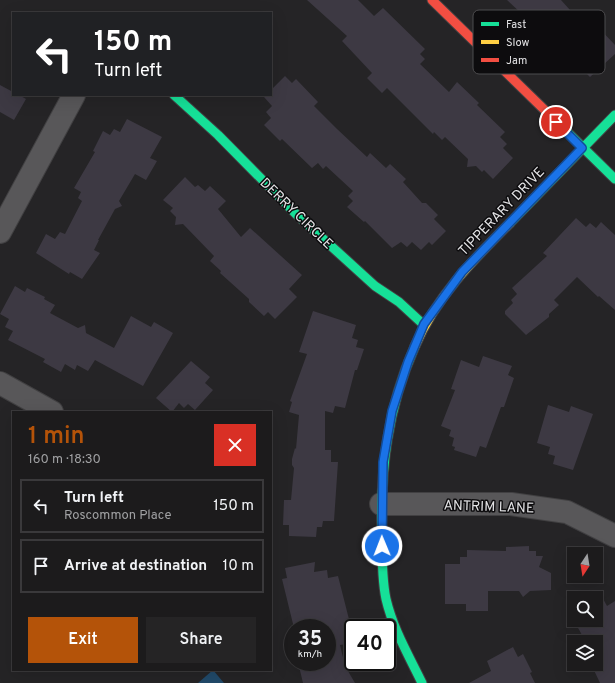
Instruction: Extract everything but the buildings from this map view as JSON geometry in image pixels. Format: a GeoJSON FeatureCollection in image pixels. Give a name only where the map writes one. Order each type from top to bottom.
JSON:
{"type":"FeatureCollection","features":[{"type":"Feature","properties":{"kind":"street"},"geometry":{"type":"LineString","coordinates":[[432,0],[473,40]]}},
{"type":"Feature","properties":{"kind":"street"},"geometry":{"type":"LineString","coordinates":[[507,74],[615,179]]}},
{"type":"Feature","properties":{"kind":"street"},"geometry":{"type":"LineString","coordinates":[[0,232],[73,96]]}},
{"type":"Feature","properties":{"kind":"street","name":"DERRY CIRCLE"},"geometry":{"type":"LineString","coordinates":[[175,96],[218,135],[297,215],[375,286],[399,302],[424,324]]}},
{"type":"Feature","properties":{"kind":"street","name":"TIPPERARY DRIVE"},"geometry":{"type":"LineString","coordinates":[[422,683],[401,641],[386,599],[382,560],[381,504],[383,462],[392,411],[408,362],[424,324],[462,272],[615,115]]}},
{"type":"Feature","properties":{"kind":"street"},"geometry":{"type":"LineString","coordinates":[[0,383],[50,411]]}},
{"type":"Feature","properties":{"kind":"street","name":"ANTRIM LANE"},"geometry":{"type":"LineString","coordinates":[[381,504],[511,504],[567,512],[615,536]]}},
{"type":"Feature","properties":{"kind":"water"},"geometry":{"type":"Polygon","coordinates":[[[212,671],[214,671],[224,683],[198,683],[212,671]]]}},
{"type":"Feature","properties":{"kind":"traffic: fast"},"geometry":{"type":"LineString","coordinates":[[175,96],[218,135],[297,215],[375,286],[399,302],[424,325]]}},
{"type":"Feature","properties":{"kind":"traffic: fast"},"geometry":{"type":"LineString","coordinates":[[510,223],[615,115]]}},
{"type":"Feature","properties":{"kind":"traffic: fast"},"geometry":{"type":"LineString","coordinates":[[558,123],[615,179]]}},
{"type":"Feature","properties":{"kind":"traffic: fast"},"geometry":{"type":"LineString","coordinates":[[415,346],[405,370],[398,393],[387,440],[382,489],[382,561],[385,592],[389,610],[402,642],[422,683]]}},
{"type":"Feature","properties":{"kind":"traffic: slow"},"geometry":{"type":"LineString","coordinates":[[415,346],[434,311],[456,280],[510,223]]}},
{"type":"Feature","properties":{"kind":"traffic: jam"},"geometry":{"type":"LineString","coordinates":[[432,0],[473,40]]}},
{"type":"Feature","properties":{"kind":"traffic: jam"},"geometry":{"type":"LineString","coordinates":[[508,74],[558,123]]}},
{"type":"Feature","properties":{"kind":"route"},"geometry":{"type":"LineString","coordinates":[[382,546],[381,504],[383,462],[392,411],[408,362],[424,324],[462,272],[582,148],[556,122]]}}]}
